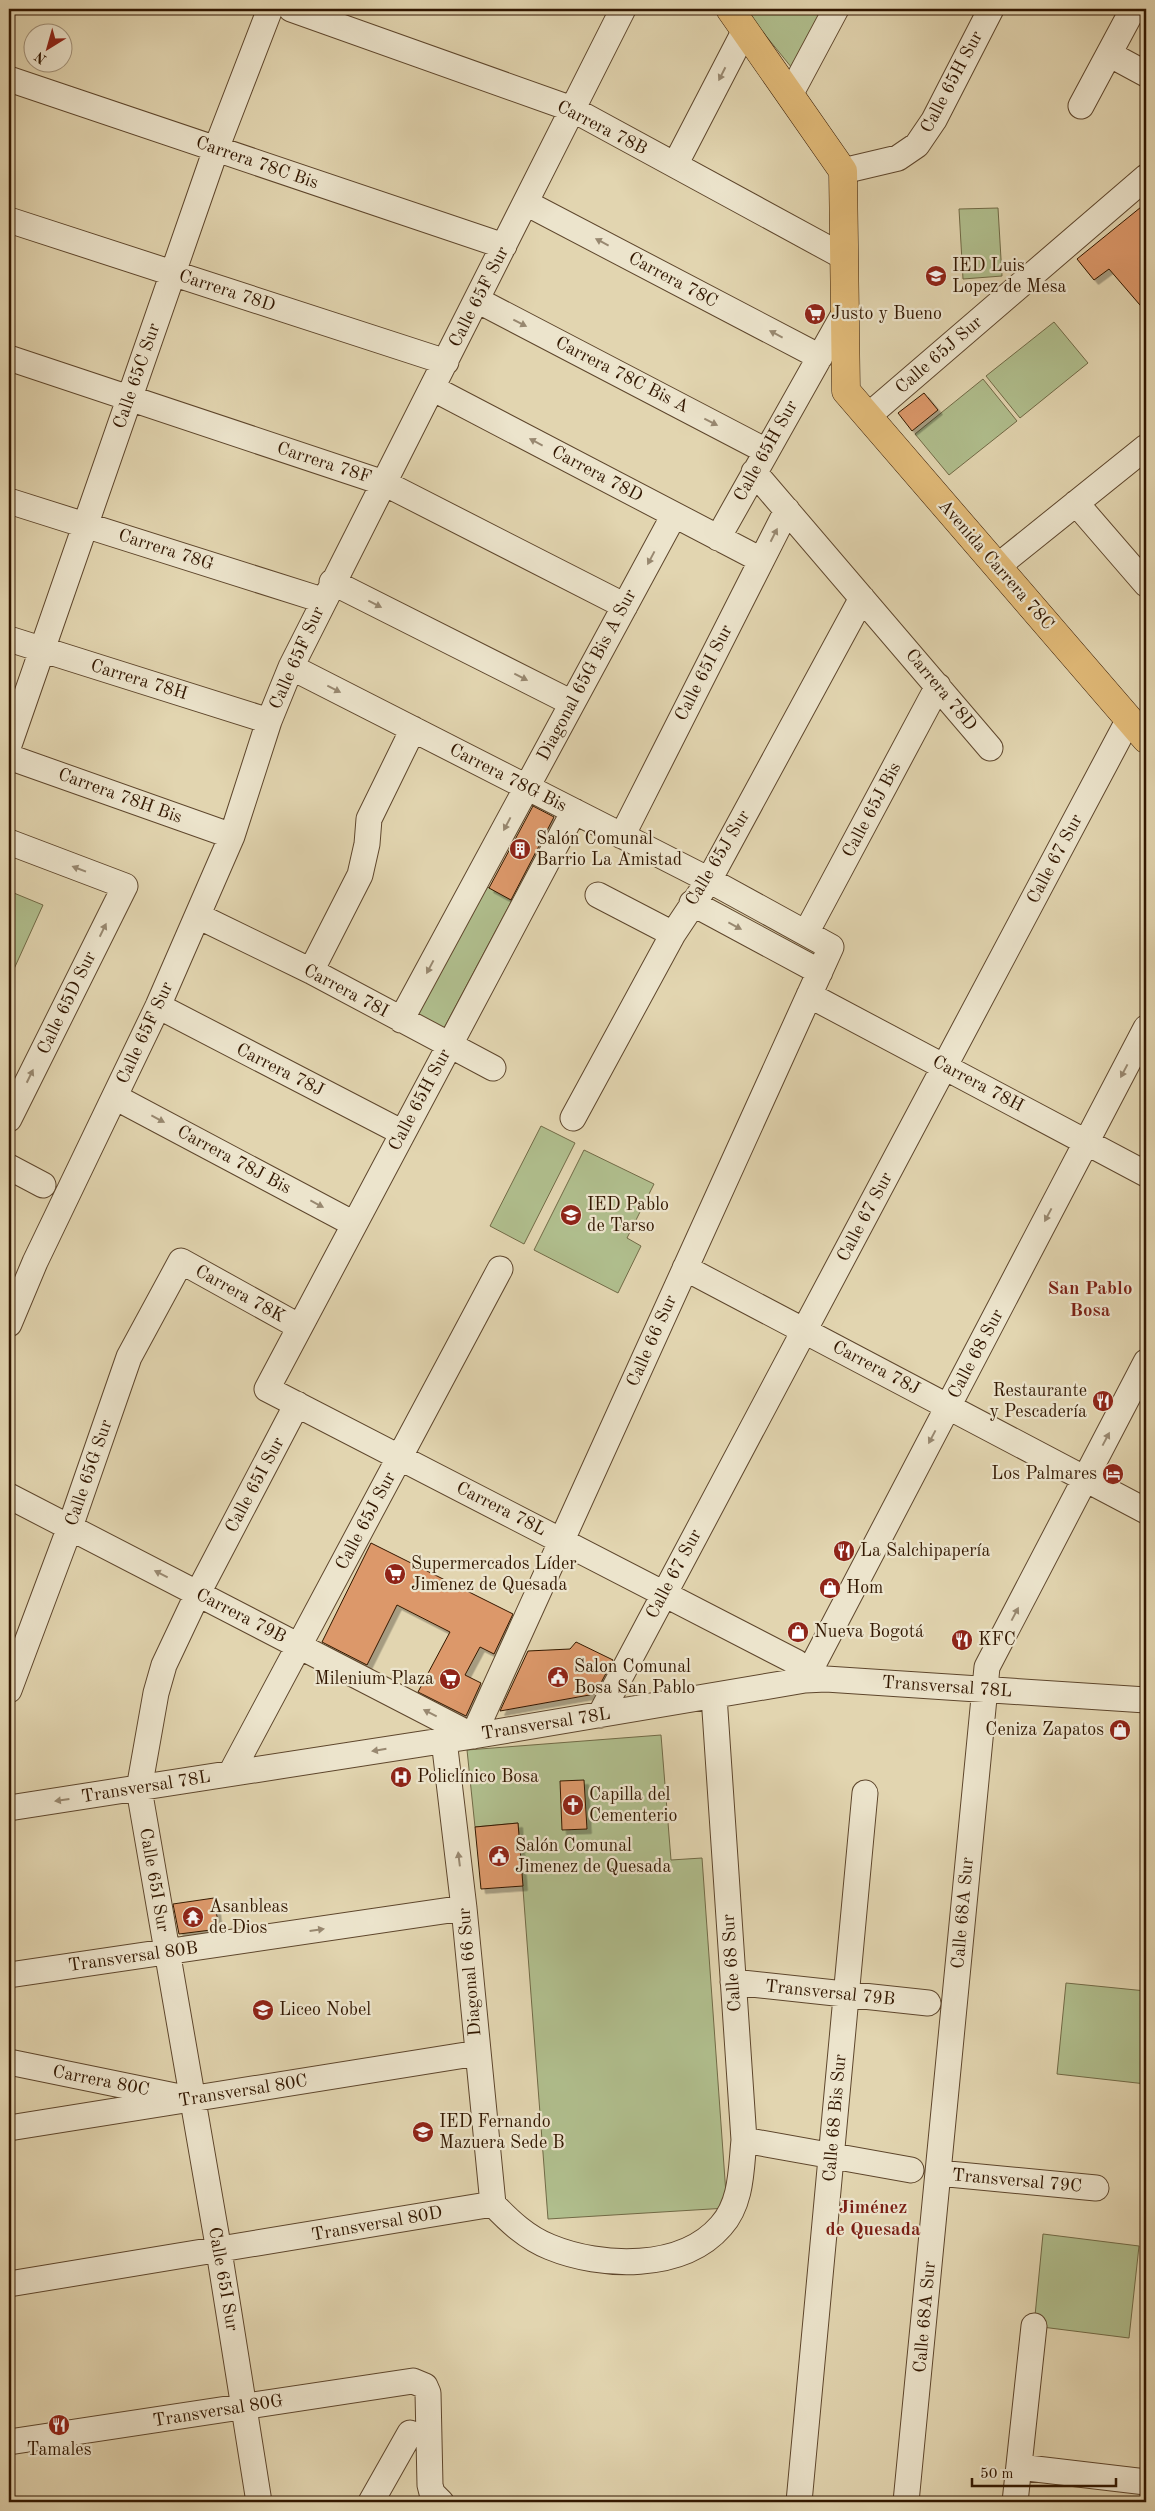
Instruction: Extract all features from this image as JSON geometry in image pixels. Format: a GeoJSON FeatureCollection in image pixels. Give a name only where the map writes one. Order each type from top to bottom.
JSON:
{"type":"FeatureCollection","features":[{"type":"Feature","properties":{"kind":"main road"},"geometry":{"type":"LineString","coordinates":[[737,20],[842,170],[845,312]]}},
{"type":"Feature","properties":{"kind":"main road","name":"Avenida Carrera 78C"},"geometry":{"type":"LineString","coordinates":[[845,312],[846,391],[1138,729]]}},
{"type":"Feature","properties":{"kind":"street","name":"Calle 65C Sur"},"geometry":{"type":"LineString","coordinates":[[9,745],[216,149],[270,9]]}},
{"type":"Feature","properties":{"kind":"street","name":"Carrera 78B"},"geometry":{"type":"LineString","coordinates":[[291,9],[572,109],[844,257]]}},
{"type":"Feature","properties":{"kind":"street","name":"Calle 65F Sur"},"geometry":{"type":"LineString","coordinates":[[9,1324],[36,1262],[158,1006],[198,916],[232,836],[269,721],[291,667],[327,591],[446,362],[623,9]]}},
{"type":"Feature","properties":{"kind":"street"},"geometry":{"type":"LineString","coordinates":[[790,95],[836,9]]}},
{"type":"Feature","properties":{"kind":"street","name":"Calle 65H Sur"},"geometry":{"type":"LineString","coordinates":[[842,170],[898,158],[917,145],[934,120],[991,9]]}},
{"type":"Feature","properties":{"kind":"street"},"geometry":{"type":"LineString","coordinates":[[1081,106],[1133,9]]}},
{"type":"Feature","properties":{"kind":"street"},"geometry":{"type":"LineString","coordinates":[[675,165],[737,20]]}},
{"type":"Feature","properties":{"kind":"street"},"geometry":{"type":"LineString","coordinates":[[1108,54],[1146,74]]}},
{"type":"Feature","properties":{"kind":"street","name":"Carrera 78C Bis"},"geometry":{"type":"LineString","coordinates":[[9,79],[504,246]]}},
{"type":"Feature","properties":{"kind":"street","name":"Calle 65J Sur"},"geometry":{"type":"LineString","coordinates":[[868,416],[1146,177]]}},
{"type":"Feature","properties":{"kind":"street","name":"Carrera 78C"},"geometry":{"type":"LineString","coordinates":[[526,203],[820,357]]}},
{"type":"Feature","properties":{"kind":"street","name":"Carrera 78D"},"geometry":{"type":"LineString","coordinates":[[9,220],[446,362]]}},
{"type":"Feature","properties":{"kind":"street","name":"Carrera 78C Bis A"},"geometry":{"type":"LineString","coordinates":[[477,300],[760,461]]}},
{"type":"Feature","properties":{"kind":"street","name":"Calle 65H Sur"},"geometry":{"type":"LineString","coordinates":[[718,538],[845,312]]}},
{"type":"Feature","properties":{"kind":"street","name":"Carrera 78F"},"geometry":{"type":"LineString","coordinates":[[9,358],[384,483],[625,606]]}},
{"type":"Feature","properties":{"kind":"street","name":"Carrera 78D"},"geometry":{"type":"LineString","coordinates":[[432,388],[761,560]]}},
{"type":"Feature","properties":{"kind":"street"},"geometry":{"type":"LineString","coordinates":[[998,566],[1146,447]]}},
{"type":"Feature","properties":{"kind":"street","name":"Carrera 78D"},"geometry":{"type":"LineString","coordinates":[[760,461],[787,510],[990,748]]}},
{"type":"Feature","properties":{"kind":"street","name":"Carrera 78G"},"geometry":{"type":"LineString","coordinates":[[9,500],[85,525],[327,591],[572,702]]}},
{"type":"Feature","properties":{"kind":"street"},"geometry":{"type":"LineString","coordinates":[[1076,503],[1146,584]]}},
{"type":"Feature","properties":{"kind":"street","name":"Calle 65I Sur"},"geometry":{"type":"LineString","coordinates":[[622,836],[787,510]]}},
{"type":"Feature","properties":{"kind":"street","name":"Diagonal 65G Bis A Sur"},"geometry":{"type":"LineString","coordinates":[[401,1020],[674,515]]}},
{"type":"Feature","properties":{"kind":"street","name":"Calle 65J Sur"},"geometry":{"type":"LineString","coordinates":[[573,1118],[673,934],[709,880],[862,598]]}},
{"type":"Feature","properties":{"kind":"street","name":"Carrera 78H"},"geometry":{"type":"LineString","coordinates":[[9,639],[269,721]]}},
{"type":"Feature","properties":{"kind":"street","name":"Carrera 78G Bis"},"geometry":{"type":"LineString","coordinates":[[291,667],[709,880],[831,947]]}},
{"type":"Feature","properties":{"kind":"street","name":"Calle 65J Bis"},"geometry":{"type":"LineString","coordinates":[[806,933],[938,686]]}},
{"type":"Feature","properties":{"kind":"street"},"geometry":{"type":"LineString","coordinates":[[311,971],[360,875],[367,844],[369,820],[413,729]]}},
{"type":"Feature","properties":{"kind":"street","name":"Calle 67 Sur"},"geometry":{"type":"LineString","coordinates":[[600,1715],[944,1066],[1138,729]]}},
{"type":"Feature","properties":{"kind":"street","name":"Carrera 78H Bis"},"geometry":{"type":"LineString","coordinates":[[9,757],[232,836]]}},
{"type":"Feature","properties":{"kind":"street","name":"Calle 65H Sur"},"geometry":{"type":"LineString","coordinates":[[267,1389],[574,811]]}},
{"type":"Feature","properties":{"kind":"street","name":"Calle 65D Sur"},"geometry":{"type":"LineString","coordinates":[[9,842],[125,886],[9,1119]]}},
{"type":"Feature","properties":{"kind":"street"},"geometry":{"type":"LineString","coordinates":[[598,895],[673,934]]}},
{"type":"Feature","properties":{"kind":"street"},"geometry":{"type":"LineString","coordinates":[[692,903],[820,972]]}},
{"type":"Feature","properties":{"kind":"street","name":"Carrera 78I"},"geometry":{"type":"LineString","coordinates":[[198,916],[311,971],[493,1068]]}},
{"type":"Feature","properties":{"kind":"street","name":"Calle 66 Sur"},"geometry":{"type":"LineString","coordinates":[[473,1736],[831,947]]}},
{"type":"Feature","properties":{"kind":"street","name":"Carrera 78H"},"geometry":{"type":"LineString","coordinates":[[809,994],[1146,1174]]}},
{"type":"Feature","properties":{"kind":"street","name":"Carrera 78J"},"geometry":{"type":"LineString","coordinates":[[158,1006],[403,1133]]}},
{"type":"Feature","properties":{"kind":"street","name":"Calle 68 Sur"},"geometry":{"type":"LineString","coordinates":[[805,1680],[1146,1028]]}},
{"type":"Feature","properties":{"kind":"street","name":"Carrera 78J Bis"},"geometry":{"type":"LineString","coordinates":[[115,1097],[354,1224]]}},
{"type":"Feature","properties":{"kind":"street"},"geometry":{"type":"LineString","coordinates":[[9,1167],[43,1186]]}},
{"type":"Feature","properties":{"kind":"street","name":"Carrera 78K"},"geometry":{"type":"LineString","coordinates":[[181,1261],[300,1327]]}},
{"type":"Feature","properties":{"kind":"street","name":"Calle 65G Sur"},"geometry":{"type":"LineString","coordinates":[[9,1690],[70,1527],[129,1357],[181,1261]]}},
{"type":"Feature","properties":{"kind":"street","name":"Carrera 78J"},"geometry":{"type":"LineString","coordinates":[[685,1268],[1146,1510]]}},
{"type":"Feature","properties":{"kind":"street","name":"Calle 65J Sur"},"geometry":{"type":"LineString","coordinates":[[231,1773],[500,1269]]}},
{"type":"Feature","properties":{"kind":"street","name":"Calle 68A Sur"},"geometry":{"type":"LineString","coordinates":[[906,2502],[987,1666],[1146,1362]]}},
{"type":"Feature","properties":{"kind":"street","name":"Carrera 78L"},"geometry":{"type":"LineString","coordinates":[[267,1389],[796,1662],[803,1669],[805,1680]]}},
{"type":"Feature","properties":{"kind":"street","name":"Calle 65I Sur"},"geometry":{"type":"LineString","coordinates":[[259,2502],[219,2251],[139,1789],[156,1693],[164,1664],[198,1593],[297,1404]]}},
{"type":"Feature","properties":{"kind":"street","name":"Carrera 79B"},"geometry":{"type":"LineString","coordinates":[[9,1496],[473,1736]]}},
{"type":"Feature","properties":{"kind":"street","name":"Transversal 78L"},"geometry":{"type":"LineString","coordinates":[[9,1808],[473,1736],[805,1680],[826,1679],[1146,1700]]}},
{"type":"Feature","properties":{"kind":"street","name":"Calle 68 Sur"},"geometry":{"type":"LineString","coordinates":[[493,2204],[527,2235],[550,2247],[605,2262],[664,2259],[701,2244],[722,2226],[738,2195],[744,2140],[714,1696]]}},
{"type":"Feature","properties":{"kind":"street","name":"Diagonal 66 Sur"},"geometry":{"type":"LineString","coordinates":[[444,1740],[464,1908],[493,2204]]}},
{"type":"Feature","properties":{"kind":"street","name":"Calle 68 Bis Sur"},"geometry":{"type":"LineString","coordinates":[[799,2502],[865,1793]]}},
{"type":"Feature","properties":{"kind":"street","name":"Transversal 80B"},"geometry":{"type":"LineString","coordinates":[[9,1976],[464,1908]]}},
{"type":"Feature","properties":{"kind":"street","name":"Transversal 79B"},"geometry":{"type":"LineString","coordinates":[[733,1982],[928,2003]]}},
{"type":"Feature","properties":{"kind":"street","name":"Transversal 80C"},"geometry":{"type":"LineString","coordinates":[[9,2128],[478,2053]]}},
{"type":"Feature","properties":{"kind":"street","name":"Carrera 80C"},"geometry":{"type":"LineString","coordinates":[[9,2062],[192,2099]]}},
{"type":"Feature","properties":{"kind":"street"},"geometry":{"type":"LineString","coordinates":[[744,2140],[911,2170]]}},
{"type":"Feature","properties":{"kind":"street","name":"Transversal 79C"},"geometry":{"type":"LineString","coordinates":[[938,2173],[1096,2188]]}},
{"type":"Feature","properties":{"kind":"street","name":"Transversal 80D"},"geometry":{"type":"LineString","coordinates":[[9,2284],[219,2251],[493,2204]]}},
{"type":"Feature","properties":{"kind":"street"},"geometry":{"type":"LineString","coordinates":[[1015,2502],[1034,2326]]}},
{"type":"Feature","properties":{"kind":"street","name":"Transversal 80G"},"geometry":{"type":"LineString","coordinates":[[9,2442],[245,2408],[413,2381],[425,2386],[429,2401],[430,2485],[439,2501]]}},
{"type":"Feature","properties":{"kind":"street"},"geometry":{"type":"LineString","coordinates":[[371,2502],[410,2433]]}},
{"type":"Feature","properties":{"kind":"street"},"geometry":{"type":"LineString","coordinates":[[1019,2467],[1146,2482]]}},
{"type":"Feature","properties":{"kind":"green space"},"geometry":{"type":"Polygon","coordinates":[[[744,9],[823,9],[792,68],[744,9]]]}},
{"type":"Feature","properties":{"kind":"green space"},"geometry":{"type":"Polygon","coordinates":[[[998,208],[1002,276],[963,279],[959,209],[998,208]]]}},
{"type":"Feature","properties":{"kind":"green space"},"geometry":{"type":"Polygon","coordinates":[[[1054,322],[1088,363],[1020,418],[986,376],[1054,322]]]}},
{"type":"Feature","properties":{"kind":"green space"},"geometry":{"type":"Polygon","coordinates":[[[983,379],[1017,421],[949,475],[915,434],[983,379]]]}},
{"type":"Feature","properties":{"kind":"green space"},"geometry":{"type":"Polygon","coordinates":[[[482,884],[512,900],[444,1028],[413,1012],[482,884]]]}},
{"type":"Feature","properties":{"kind":"green space"},"geometry":{"type":"Polygon","coordinates":[[[9,891],[43,905],[9,980],[9,891]]]}},
{"type":"Feature","properties":{"kind":"green space"},"geometry":{"type":"Polygon","coordinates":[[[541,1126],[575,1143],[524,1244],[490,1226],[541,1126]]]}},
{"type":"Feature","properties":{"kind":"green space"},"geometry":{"type":"Polygon","coordinates":[[[584,1150],[654,1184],[627,1238],[641,1246],[618,1293],[534,1250],[584,1150]]]}},
{"type":"Feature","properties":{"kind":"green space"},"geometry":{"type":"Polygon","coordinates":[[[661,1735],[671,1860],[702,1858],[727,2208],[548,2219],[518,1823],[475,1827],[467,1750],[661,1735]]]}},
{"type":"Feature","properties":{"kind":"green space"},"geometry":{"type":"Polygon","coordinates":[[[1066,1983],[1146,1991],[1146,2084],[1057,2074],[1066,1983]]]}},
{"type":"Feature","properties":{"kind":"green space"},"geometry":{"type":"Polygon","coordinates":[[[1043,2234],[1139,2246],[1129,2338],[1034,2326],[1043,2234]]]}},
{"type":"Feature","properties":{"kind":"building"},"geometry":{"type":"Polygon","coordinates":[[[1146,203],[1146,312],[1109,269],[1094,280],[1077,259],[1146,203]]]}},
{"type":"Feature","properties":{"kind":"building"},"geometry":{"type":"Polygon","coordinates":[[[924,393],[938,410],[912,431],[898,413],[924,393]]]}},
{"type":"Feature","properties":{"kind":"building","name":"Salón Comunal Barrio La Amistad"},"geometry":{"type":"Polygon","coordinates":[[[533,806],[554,817],[511,900],[489,888],[533,806]]]}},
{"type":"Feature","properties":{"kind":"building","name":"Supermercados Líder Jimenez de Quesada"},"geometry":{"type":"Polygon","coordinates":[[[371,1543],[513,1614],[494,1654],[480,1647],[465,1675],[481,1683],[466,1716],[418,1692],[450,1632],[397,1605],[367,1665],[322,1642],[371,1543]]]}},
{"type":"Feature","properties":{"kind":"building","name":"Salon Comunal Bosa San Pablo"},"geometry":{"type":"Polygon","coordinates":[[[576,1642],[613,1660],[595,1694],[500,1711],[528,1651],[570,1649],[576,1642]]]}},
{"type":"Feature","properties":{"kind":"building","name":"Capilla del Cementerio"},"geometry":{"type":"Polygon","coordinates":[[[584,1780],[587,1829],[562,1830],[560,1781],[584,1780]]]}},
{"type":"Feature","properties":{"kind":"building","name":"Salón Comunal Jimenez de Quesada"},"geometry":{"type":"Polygon","coordinates":[[[518,1823],[523,1886],[481,1889],[475,1827],[518,1823]]]}},
{"type":"Feature","properties":{"kind":"building","name":"Asanbleas de Dios"},"geometry":{"type":"Polygon","coordinates":[[[214,1898],[219,1929],[179,1934],[173,1904],[214,1898]]]}},
{"type":"Feature","properties":{"kind":"place","name":"IED Luis Lopez de Mesa"},"geometry":{"type":"Point","coordinates":[936,276]}},
{"type":"Feature","properties":{"kind":"place","name":"Justo y Bueno"},"geometry":{"type":"Point","coordinates":[815,314]}},
{"type":"Feature","properties":{"kind":"place","name":"Salón Comunal Barrio La Amistad"},"geometry":{"type":"Point","coordinates":[520,849]}},
{"type":"Feature","properties":{"kind":"place","name":"IED Pablo de Tarso"},"geometry":{"type":"Point","coordinates":[571,1215]}},
{"type":"Feature","properties":{"kind":"place","name":"Restaurante y Pescadería"},"geometry":{"type":"Point","coordinates":[1103,1401]}},
{"type":"Feature","properties":{"kind":"place","name":"Los Palmares"},"geometry":{"type":"Point","coordinates":[1113,1474]}},
{"type":"Feature","properties":{"kind":"place","name":"La Salchipapería"},"geometry":{"type":"Point","coordinates":[844,1551]}},
{"type":"Feature","properties":{"kind":"place","name":"Supermercados Líder Jimenez de Quesada"},"geometry":{"type":"Point","coordinates":[395,1574]}},
{"type":"Feature","properties":{"kind":"place","name":"Hom"},"geometry":{"type":"Point","coordinates":[830,1588]}},
{"type":"Feature","properties":{"kind":"place","name":"Nueva Bogotá"},"geometry":{"type":"Point","coordinates":[798,1632]}},
{"type":"Feature","properties":{"kind":"place","name":"KFC"},"geometry":{"type":"Point","coordinates":[962,1640]}},
{"type":"Feature","properties":{"kind":"place","name":"Salon Comunal Bosa San Pablo"},"geometry":{"type":"Point","coordinates":[558,1677]}},
{"type":"Feature","properties":{"kind":"place","name":"Milenium Plaza"},"geometry":{"type":"Point","coordinates":[450,1679]}},
{"type":"Feature","properties":{"kind":"place","name":"Ceniza Zapatos"},"geometry":{"type":"Point","coordinates":[1120,1730]}},
{"type":"Feature","properties":{"kind":"place","name":"Policlínico Bosa"},"geometry":{"type":"Point","coordinates":[401,1777]}},
{"type":"Feature","properties":{"kind":"place","name":"Capilla del Cementerio"},"geometry":{"type":"Point","coordinates":[573,1805]}},
{"type":"Feature","properties":{"kind":"place","name":"Salón Comunal Jimenez de Quesada"},"geometry":{"type":"Point","coordinates":[499,1856]}},
{"type":"Feature","properties":{"kind":"place","name":"Asanbleas de Dios"},"geometry":{"type":"Point","coordinates":[193,1917]}},
{"type":"Feature","properties":{"kind":"place","name":"Liceo Nobel"},"geometry":{"type":"Point","coordinates":[263,2010]}},
{"type":"Feature","properties":{"kind":"place","name":"IED Fernando Mazuera Sede B"},"geometry":{"type":"Point","coordinates":[423,2132]}},
{"type":"Feature","properties":{"kind":"place","name":"Tamales"},"geometry":{"type":"Point","coordinates":[59,2425]}},
{"type":"Feature","properties":{"kind":"district","name":"San Pablo Bosa"},"geometry":{"type":"Point","coordinates":[1090,1300]}},
{"type":"Feature","properties":{"kind":"district","name":"Jiménez de Quesada"},"geometry":{"type":"Point","coordinates":[873,2219]}}]}
